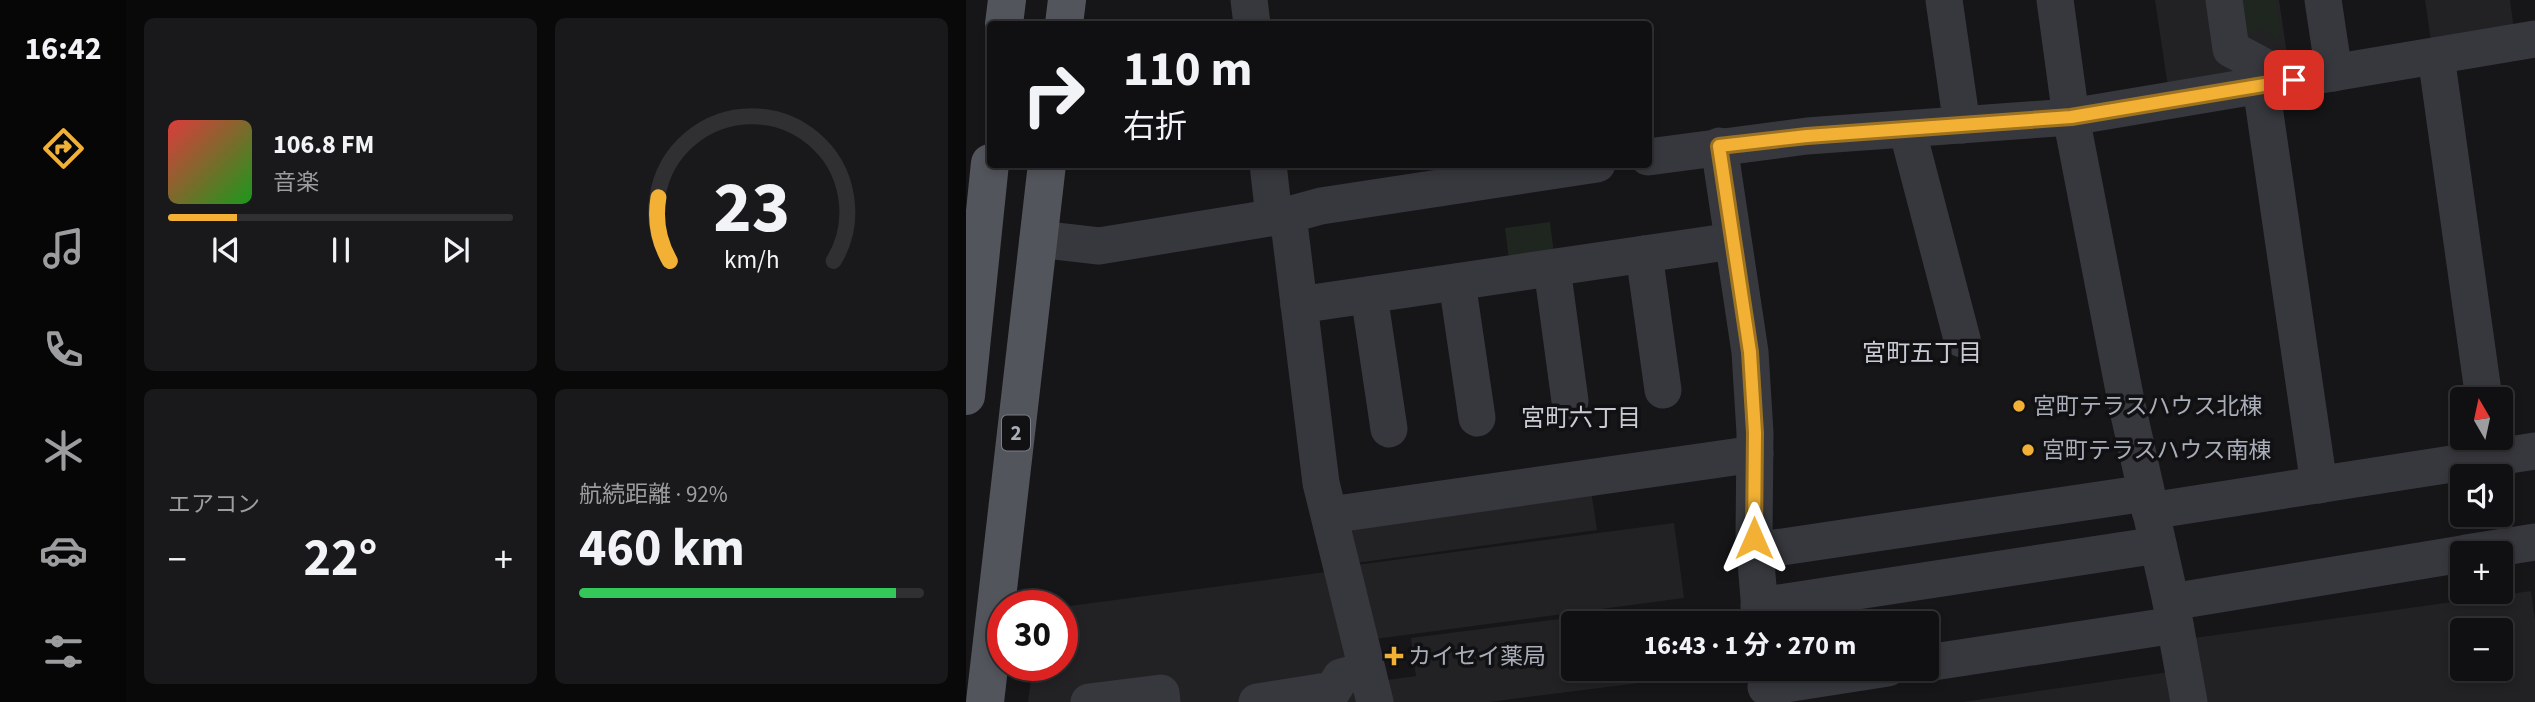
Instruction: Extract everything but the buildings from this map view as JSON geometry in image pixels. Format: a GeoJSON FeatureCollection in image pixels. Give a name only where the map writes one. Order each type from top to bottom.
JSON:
{"type":"FeatureCollection","features":[{"type":"Feature","properties":{"kind":"main road"},"geometry":{"type":"LineString","coordinates":[[1004,21],[1007,0]]}},
{"type":"Feature","properties":{"kind":"main road"},"geometry":{"type":"LineString","coordinates":[[1064,21],[1067,0]]}},
{"type":"Feature","properties":{"kind":"main road"},"geometry":{"type":"LineString","coordinates":[[966,396],[989,168]]}},
{"type":"Feature","properties":{"kind":"main road","name":"2"},"geometry":{"type":"LineString","coordinates":[[985,702],[1047,168]]}},
{"type":"Feature","properties":{"kind":"street"},"geometry":{"type":"LineString","coordinates":[[1249,0],[1252,21]]}},
{"type":"Feature","properties":{"kind":"street"},"geometry":{"type":"LineString","coordinates":[[1944,0],[1962,125]]}},
{"type":"Feature","properties":{"kind":"street"},"geometry":{"type":"LineString","coordinates":[[2055,0],[2071,117],[2126,401],[2173,614],[2189,702]]}},
{"type":"Feature","properties":{"kind":"street"},"geometry":{"type":"LineString","coordinates":[[2224,0],[2231,49],[2272,71],[2268,84],[2319,485]]}},
{"type":"Feature","properties":{"kind":"street"},"geometry":{"type":"LineString","coordinates":[[2323,0],[2334,73]]}},
{"type":"Feature","properties":{"kind":"street"},"geometry":{"type":"LineString","coordinates":[[1652,156],[1807,136],[2071,117],[2535,39]]}},
{"type":"Feature","properties":{"kind":"street"},"geometry":{"type":"LineString","coordinates":[[2436,56],[2482,387]]}},
{"type":"Feature","properties":{"kind":"street"},"geometry":{"type":"LineString","coordinates":[[1907,129],[1962,339]]}},
{"type":"Feature","properties":{"kind":"street"},"geometry":{"type":"LineString","coordinates":[[1719,146],[1750,352],[1755,454],[1755,551],[1760,611]]}},
{"type":"Feature","properties":{"kind":"street"},"geometry":{"type":"LineString","coordinates":[[1269,168],[1299,305],[1321,482],[1371,686]]}},
{"type":"Feature","properties":{"kind":"street"},"geometry":{"type":"LineString","coordinates":[[1038,239],[1099,246],[1281,216],[1321,206],[1571,168]]}},
{"type":"Feature","properties":{"kind":"street"},"geometry":{"type":"LineString","coordinates":[[1299,305],[1733,241]]}},
{"type":"Feature","properties":{"kind":"street"},"geometry":{"type":"LineString","coordinates":[[1644,254],[1663,390]]}},
{"type":"Feature","properties":{"kind":"street"},"geometry":{"type":"LineString","coordinates":[[1552,268],[1570,401]]}},
{"type":"Feature","properties":{"kind":"street"},"geometry":{"type":"LineString","coordinates":[[1457,282],[1477,418]]}},
{"type":"Feature","properties":{"kind":"street"},"geometry":{"type":"LineString","coordinates":[[1369,295],[1389,429]]}},
{"type":"Feature","properties":{"kind":"street"},"geometry":{"type":"LineString","coordinates":[[1790,611],[1901,600],[2011,568],[2152,516],[2319,485],[2482,450]]}},
{"type":"Feature","properties":{"kind":"street"},"geometry":{"type":"LineString","coordinates":[[2513,450],[2535,451]]}},
{"type":"Feature","properties":{"kind":"street"},"geometry":{"type":"LineString","coordinates":[[1329,515],[1755,454]]}},
{"type":"Feature","properties":{"kind":"street"},"geometry":{"type":"LineString","coordinates":[[1755,551],[2003,514],[2152,516]]}},
{"type":"Feature","properties":{"kind":"street"},"geometry":{"type":"LineString","coordinates":[[2003,514],[2011,568]]}},
{"type":"Feature","properties":{"kind":"street"},"geometry":{"type":"LineString","coordinates":[[2513,545],[2535,541]]}},
{"type":"Feature","properties":{"kind":"street"},"geometry":{"type":"LineString","coordinates":[[1939,661],[2450,556]]}},
{"type":"Feature","properties":{"kind":"street"},"geometry":{"type":"LineString","coordinates":[[1257,702],[1333,690],[1341,677],[1371,686]]}},
{"type":"Feature","properties":{"kind":"street"},"geometry":{"type":"LineString","coordinates":[[1766,686],[1800,681]]}},
{"type":"Feature","properties":{"kind":"street"},"geometry":{"type":"LineString","coordinates":[[1089,702],[1161,694],[1163,702]]}},
{"type":"Feature","properties":{"kind":"shaded area"},"geometry":{"type":"Polygon","coordinates":[[[2155,0],[2279,0],[2290,75],[2169,94],[2155,0]]]}},
{"type":"Feature","properties":{"kind":"shaded area"},"geometry":{"type":"Polygon","coordinates":[[[2239,0],[2276,0],[2281,35],[2277,40],[2261,27],[2254,36],[2244,28],[2239,0]]]}},
{"type":"Feature","properties":{"kind":"shaded area"},"geometry":{"type":"Polygon","coordinates":[[[2425,0],[2510,0],[2514,30],[2431,41],[2425,0]]]}},
{"type":"Feature","properties":{"kind":"shaded area"},"geometry":{"type":"Polygon","coordinates":[[[1550,222],[1554,254],[1509,260],[1505,228],[1550,222]]]}},
{"type":"Feature","properties":{"kind":"shaded area"},"geometry":{"type":"Polygon","coordinates":[[[1591,490],[1597,530],[1356,563],[1348,533],[1353,523],[1591,490]]]}},
{"type":"Feature","properties":{"kind":"shaded area"},"geometry":{"type":"Polygon","coordinates":[[[1674,523],[1684,598],[1586,611],[1561,611],[1561,614],[1375,639],[1356,565],[1674,523]]]}},
{"type":"Feature","properties":{"kind":"shaded area"},"geometry":{"type":"Polygon","coordinates":[[[1326,572],[1358,702],[1028,702],[1031,681],[1078,681],[1078,605],[1326,572]]]}},
{"type":"Feature","properties":{"kind":"shaded area"},"geometry":{"type":"Polygon","coordinates":[[[2531,591],[2535,620],[2535,702],[2207,702],[2194,638],[2450,602],[2513,604],[2513,594],[2531,591]]]}},
{"type":"Feature","properties":{"kind":"shaded area"},"geometry":{"type":"Polygon","coordinates":[[[1561,619],[1561,681],[1639,683],[1489,702],[1390,702],[1387,680],[1416,676],[1411,638],[1561,619]]]}},
{"type":"Feature","properties":{"kind":"shaded area"},"geometry":{"type":"Polygon","coordinates":[[[2176,671],[2180,702],[1963,702],[2176,671]]]}},
{"type":"Feature","properties":{"kind":"place","name":"宮町テラスハウス北棟"},"geometry":{"type":"Point","coordinates":[2019,406]}},
{"type":"Feature","properties":{"kind":"place","name":"宮町テラスハウス南棟"},"geometry":{"type":"Point","coordinates":[2028,450]}},
{"type":"Feature","properties":{"kind":"place","name":"カイセイ薬局"},"geometry":{"type":"Point","coordinates":[1394,656]}},
{"type":"Feature","properties":{"kind":"district","name":"宮町五丁目"},"geometry":{"type":"Point","coordinates":[1922,353]}},
{"type":"Feature","properties":{"kind":"district","name":"宮町六丁目"},"geometry":{"type":"Point","coordinates":[1581,418]}},
{"type":"Feature","properties":{"kind":"route"},"geometry":{"type":"LineString","coordinates":[[1754,538],[1755,433],[1750,352],[1719,146],[1807,136],[2071,117],[2294,80]]}}]}
